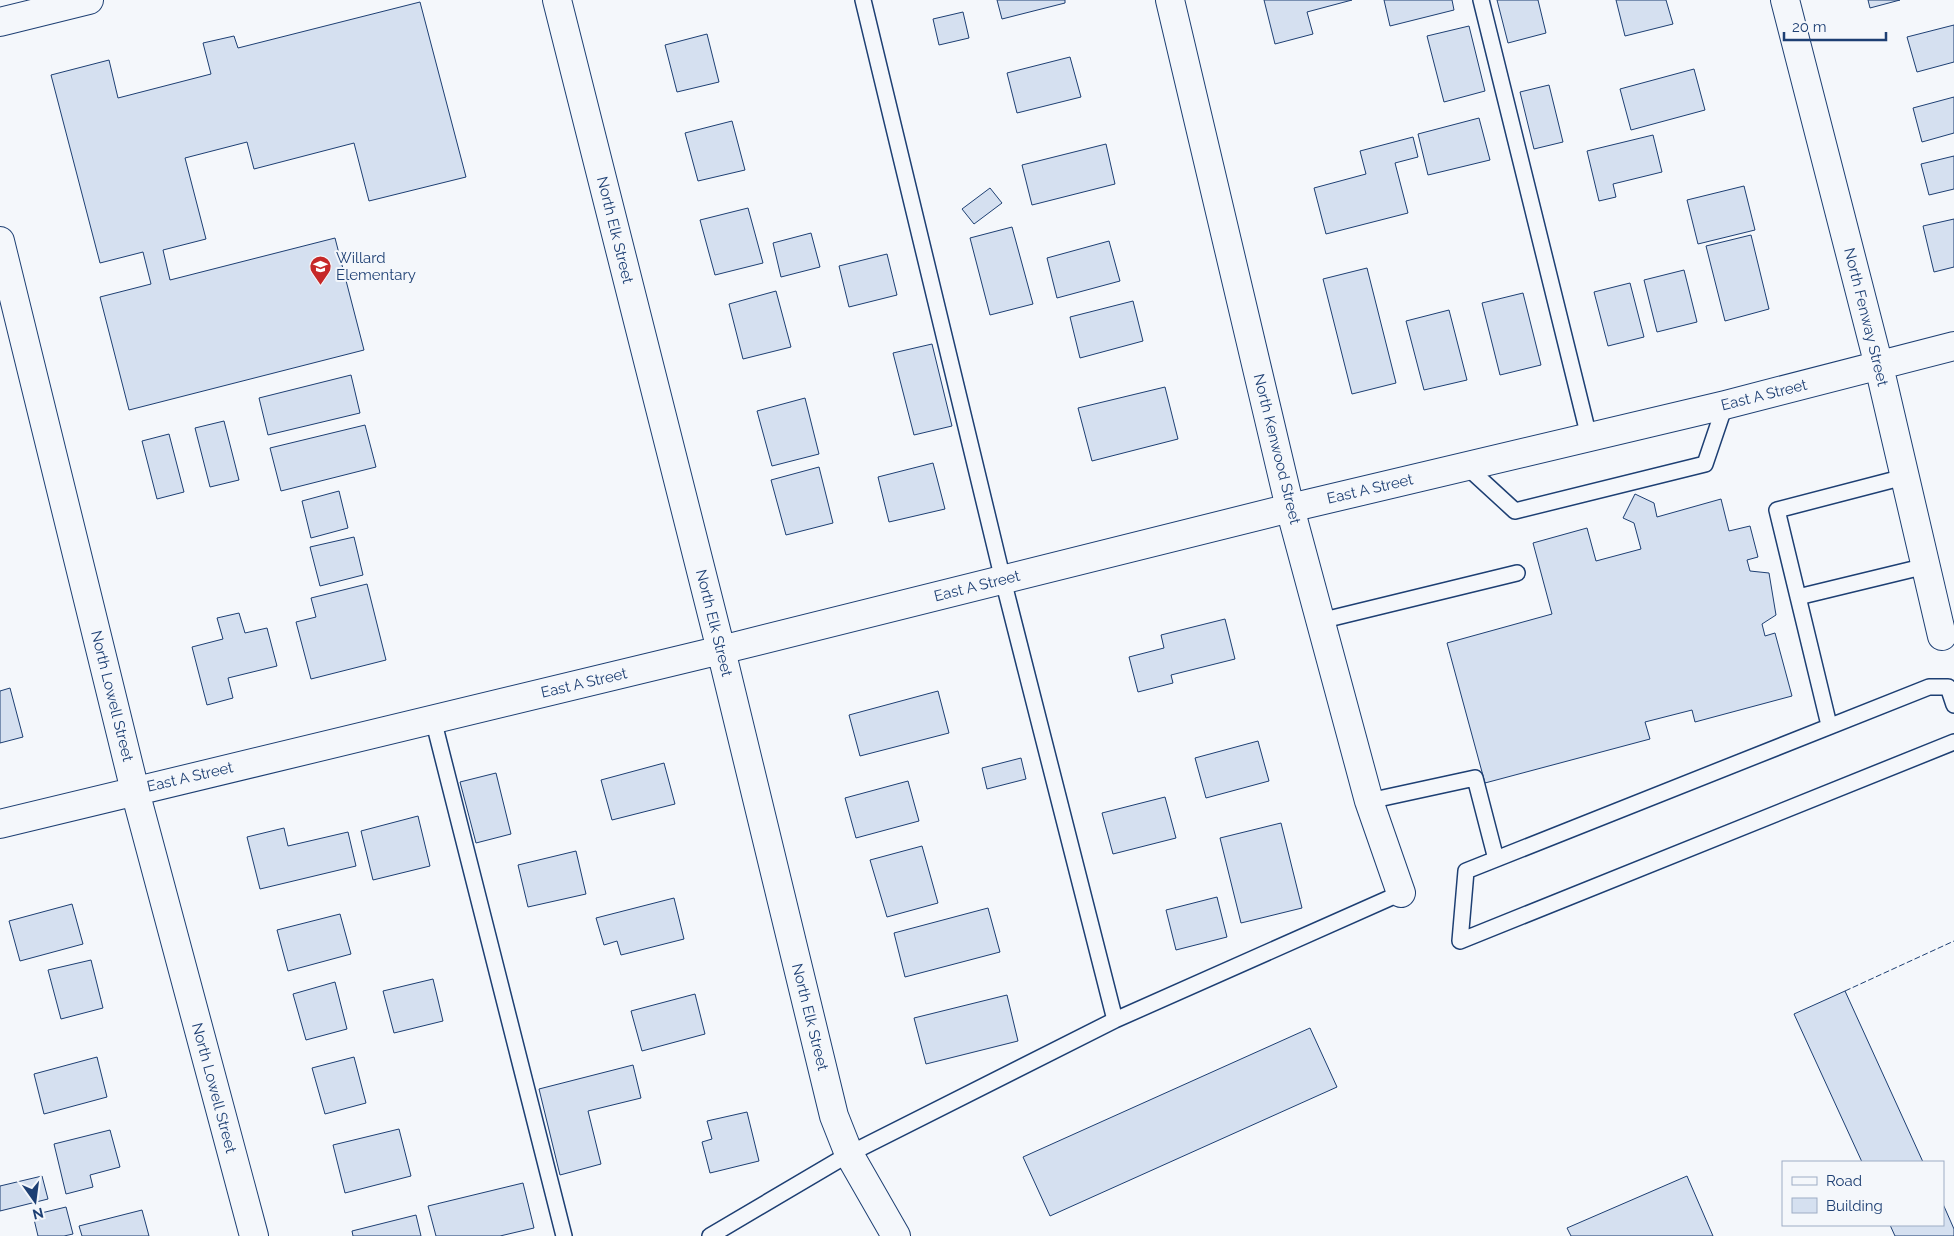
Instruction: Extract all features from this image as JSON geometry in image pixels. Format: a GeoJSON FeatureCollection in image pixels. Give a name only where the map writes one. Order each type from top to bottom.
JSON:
{"type":"FeatureCollection","features":[{"type":"Feature","properties":{"kind":"street"},"geometry":{"type":"LineString","coordinates":[[0,22],[89,0]]}},
{"type":"Feature","properties":{"kind":"street","name":"North Elk Street"},"geometry":{"type":"LineString","coordinates":[[557,0],[722,650],[834,1116],[849,1154],[896,1236]]}},
{"type":"Feature","properties":{"kind":"street","name":"North Kenwood Street"},"geometry":{"type":"LineString","coordinates":[[1170,0],[1290,508],[1370,801],[1401,893]]}},
{"type":"Feature","properties":{"kind":"street","name":"North Fenway Street"},"geometry":{"type":"LineString","coordinates":[[1785,0],[1879,366],[1942,636]]}},
{"type":"Feature","properties":{"kind":"street","name":"North Lowell Street"},"geometry":{"type":"LineString","coordinates":[[0,241],[135,791],[254,1236]]}},
{"type":"Feature","properties":{"kind":"street","name":"East A Street"},"geometry":{"type":"LineString","coordinates":[[0,824],[722,650],[1290,508],[1725,405],[1954,346]]}},
{"type":"Feature","properties":{"kind":"lane"},"geometry":{"type":"LineString","coordinates":[[863,0],[1002,580],[1115,1020]]}},
{"type":"Feature","properties":{"kind":"lane"},"geometry":{"type":"LineString","coordinates":[[1481,0],[1589,437]]}},
{"type":"Feature","properties":{"kind":"lane"},"geometry":{"type":"LineString","coordinates":[[1466,466],[1515,511],[1705,464],[1725,405]]}},
{"type":"Feature","properties":{"kind":"lane"},"geometry":{"type":"LineString","coordinates":[[1829,725],[1777,510],[1904,477]]}},
{"type":"Feature","properties":{"kind":"lane"},"geometry":{"type":"LineString","coordinates":[[1798,597],[1926,566]]}},
{"type":"Feature","properties":{"kind":"lane"},"geometry":{"type":"LineString","coordinates":[[1320,622],[1517,573]]}},
{"type":"Feature","properties":{"kind":"lane"},"geometry":{"type":"LineString","coordinates":[[1954,705],[1948,688],[1929,687],[1829,725],[1466,871],[1460,942],[1954,742]]}},
{"type":"Feature","properties":{"kind":"lane"},"geometry":{"type":"LineString","coordinates":[[434,719],[564,1236]]}},
{"type":"Feature","properties":{"kind":"lane"},"geometry":{"type":"LineString","coordinates":[[1370,801],[1475,778],[1496,859]]}},
{"type":"Feature","properties":{"kind":"lane"},"geometry":{"type":"LineString","coordinates":[[710,1236],[849,1154],[1115,1020],[1401,893]]}},
{"type":"Feature","properties":{"kind":"building"},"geometry":{"type":"Polygon","coordinates":[[[997,0],[1065,0],[1065,3],[1002,19],[997,0]]]}},
{"type":"Feature","properties":{"kind":"building"},"geometry":{"type":"Polygon","coordinates":[[[1264,0],[1352,0],[1307,12],[1313,34],[1275,44],[1264,0]]]}},
{"type":"Feature","properties":{"kind":"building"},"geometry":{"type":"Polygon","coordinates":[[[1384,0],[1452,0],[1454,10],[1390,26],[1384,0]]]}},
{"type":"Feature","properties":{"kind":"building"},"geometry":{"type":"Polygon","coordinates":[[[1497,0],[1538,0],[1546,33],[1508,43],[1497,0]]]}},
{"type":"Feature","properties":{"kind":"building"},"geometry":{"type":"Polygon","coordinates":[[[1616,0],[1666,0],[1673,24],[1625,36],[1616,0]]]}},
{"type":"Feature","properties":{"kind":"building"},"geometry":{"type":"Polygon","coordinates":[[[1868,0],[1900,0],[1870,8],[1868,0]]]}},
{"type":"Feature","properties":{"kind":"building"},"geometry":{"type":"Polygon","coordinates":[[[420,2],[466,177],[369,201],[354,143],[254,169],[247,142],[185,158],[206,239],[163,250],[170,280],[335,238],[364,350],[129,410],[100,297],[151,284],[143,252],[100,263],[51,75],[109,60],[118,98],[211,74],[203,43],[234,36],[238,48],[420,2]]]}},
{"type":"Feature","properties":{"kind":"building"},"geometry":{"type":"Polygon","coordinates":[[[963,12],[969,38],[939,45],[933,19],[963,12]]]}},
{"type":"Feature","properties":{"kind":"building"},"geometry":{"type":"Polygon","coordinates":[[[1954,25],[1954,62],[1917,72],[1907,37],[1954,25]]]}},
{"type":"Feature","properties":{"kind":"building"},"geometry":{"type":"Polygon","coordinates":[[[1469,26],[1485,91],[1444,102],[1427,36],[1469,26]]]}},
{"type":"Feature","properties":{"kind":"building"},"geometry":{"type":"Polygon","coordinates":[[[707,34],[719,82],[677,92],[665,45],[707,34]]]}},
{"type":"Feature","properties":{"kind":"building"},"geometry":{"type":"Polygon","coordinates":[[[1070,57],[1081,97],[1017,113],[1007,73],[1070,57]]]}},
{"type":"Feature","properties":{"kind":"building"},"geometry":{"type":"Polygon","coordinates":[[[1694,69],[1705,110],[1631,130],[1620,89],[1694,69]]]}},
{"type":"Feature","properties":{"kind":"building"},"geometry":{"type":"Polygon","coordinates":[[[1549,85],[1563,142],[1534,149],[1520,92],[1549,85]]]}},
{"type":"Feature","properties":{"kind":"building"},"geometry":{"type":"Polygon","coordinates":[[[1954,97],[1954,133],[1922,142],[1913,108],[1954,97]]]}},
{"type":"Feature","properties":{"kind":"building"},"geometry":{"type":"Polygon","coordinates":[[[1479,118],[1490,160],[1428,175],[1418,134],[1479,118]]]}},
{"type":"Feature","properties":{"kind":"building"},"geometry":{"type":"Polygon","coordinates":[[[732,121],[745,170],[698,181],[685,133],[732,121]]]}},
{"type":"Feature","properties":{"kind":"building"},"geometry":{"type":"Polygon","coordinates":[[[1653,135],[1662,172],[1613,184],[1616,197],[1599,201],[1587,151],[1653,135]]]}},
{"type":"Feature","properties":{"kind":"building"},"geometry":{"type":"Polygon","coordinates":[[[1413,137],[1418,157],[1395,163],[1408,213],[1326,234],[1314,188],[1366,174],[1360,151],[1413,137]]]}},
{"type":"Feature","properties":{"kind":"building"},"geometry":{"type":"Polygon","coordinates":[[[1106,144],[1115,184],[1032,205],[1022,165],[1106,144]]]}},
{"type":"Feature","properties":{"kind":"building"},"geometry":{"type":"Polygon","coordinates":[[[1954,156],[1954,189],[1929,195],[1921,164],[1954,156]]]}},
{"type":"Feature","properties":{"kind":"building"},"geometry":{"type":"Polygon","coordinates":[[[1744,186],[1755,230],[1698,244],[1687,200],[1744,186]]]}},
{"type":"Feature","properties":{"kind":"building"},"geometry":{"type":"Polygon","coordinates":[[[990,188],[1002,203],[974,224],[962,209],[990,188]]]}},
{"type":"Feature","properties":{"kind":"building"},"geometry":{"type":"Polygon","coordinates":[[[748,208],[763,263],[715,275],[700,220],[748,208]]]}},
{"type":"Feature","properties":{"kind":"building"},"geometry":{"type":"Polygon","coordinates":[[[1954,219],[1954,267],[1934,272],[1923,226],[1954,219]]]}},
{"type":"Feature","properties":{"kind":"building"},"geometry":{"type":"Polygon","coordinates":[[[1012,227],[1033,304],[990,315],[970,238],[1012,227]]]}},
{"type":"Feature","properties":{"kind":"building"},"geometry":{"type":"Polygon","coordinates":[[[811,233],[820,267],[781,277],[773,243],[811,233]]]}},
{"type":"Feature","properties":{"kind":"building"},"geometry":{"type":"Polygon","coordinates":[[[1751,235],[1769,309],[1725,321],[1706,246],[1751,235]]]}},
{"type":"Feature","properties":{"kind":"building"},"geometry":{"type":"Polygon","coordinates":[[[1109,241],[1120,281],[1057,298],[1047,258],[1109,241]]]}},
{"type":"Feature","properties":{"kind":"building"},"geometry":{"type":"Polygon","coordinates":[[[887,254],[897,295],[849,307],[839,266],[887,254]]]}},
{"type":"Feature","properties":{"kind":"building"},"geometry":{"type":"Polygon","coordinates":[[[1367,268],[1396,383],[1352,394],[1323,279],[1367,268]]]}},
{"type":"Feature","properties":{"kind":"building"},"geometry":{"type":"Polygon","coordinates":[[[1684,270],[1697,322],[1657,332],[1644,280],[1684,270]]]}},
{"type":"Feature","properties":{"kind":"building"},"geometry":{"type":"Polygon","coordinates":[[[1630,283],[1644,337],[1608,346],[1594,292],[1630,283]]]}},
{"type":"Feature","properties":{"kind":"building"},"geometry":{"type":"Polygon","coordinates":[[[776,291],[791,347],[743,359],[729,304],[776,291]]]}},
{"type":"Feature","properties":{"kind":"building"},"geometry":{"type":"Polygon","coordinates":[[[1523,293],[1541,365],[1500,375],[1482,303],[1523,293]]]}},
{"type":"Feature","properties":{"kind":"building"},"geometry":{"type":"Polygon","coordinates":[[[1133,301],[1143,341],[1080,358],[1070,317],[1133,301]]]}},
{"type":"Feature","properties":{"kind":"building"},"geometry":{"type":"Polygon","coordinates":[[[1449,310],[1467,380],[1424,390],[1406,321],[1449,310]]]}},
{"type":"Feature","properties":{"kind":"building"},"geometry":{"type":"Polygon","coordinates":[[[932,344],[952,426],[914,435],[893,353],[932,344]]]}},
{"type":"Feature","properties":{"kind":"building"},"geometry":{"type":"Polygon","coordinates":[[[351,375],[360,413],[268,435],[259,398],[351,375]]]}},
{"type":"Feature","properties":{"kind":"building"},"geometry":{"type":"Polygon","coordinates":[[[1165,387],[1178,439],[1092,461],[1078,408],[1165,387]]]}},
{"type":"Feature","properties":{"kind":"building"},"geometry":{"type":"Polygon","coordinates":[[[805,398],[819,454],[772,466],[757,411],[805,398]]]}},
{"type":"Feature","properties":{"kind":"building"},"geometry":{"type":"Polygon","coordinates":[[[224,421],[239,480],[210,487],[195,428],[224,421]]]}},
{"type":"Feature","properties":{"kind":"building"},"geometry":{"type":"Polygon","coordinates":[[[365,425],[376,467],[281,491],[270,448],[365,425]]]}},
{"type":"Feature","properties":{"kind":"building"},"geometry":{"type":"Polygon","coordinates":[[[169,434],[184,492],[157,499],[142,441],[169,434]]]}},
{"type":"Feature","properties":{"kind":"building"},"geometry":{"type":"Polygon","coordinates":[[[933,463],[945,509],[889,522],[878,477],[933,463]]]}},
{"type":"Feature","properties":{"kind":"building"},"geometry":{"type":"Polygon","coordinates":[[[819,467],[833,523],[786,535],[771,480],[819,467]]]}},
{"type":"Feature","properties":{"kind":"building"},"geometry":{"type":"Polygon","coordinates":[[[339,491],[348,528],[311,538],[302,501],[339,491]]]}},
{"type":"Feature","properties":{"kind":"building"},"geometry":{"type":"Polygon","coordinates":[[[1635,494],[1654,503],[1657,517],[1721,499],[1729,531],[1750,526],[1758,557],[1747,560],[1750,571],[1769,573],[1776,615],[1762,624],[1765,636],[1775,633],[1792,696],[1695,722],[1692,710],[1645,722],[1650,739],[1485,783],[1447,643],[1552,614],[1533,543],[1587,528],[1596,561],[1641,549],[1634,523],[1623,518],[1635,494]]]}},
{"type":"Feature","properties":{"kind":"building"},"geometry":{"type":"Polygon","coordinates":[[[354,537],[363,575],[320,586],[310,547],[354,537]]]}},
{"type":"Feature","properties":{"kind":"building"},"geometry":{"type":"Polygon","coordinates":[[[367,584],[386,660],[311,679],[296,622],[316,617],[311,598],[367,584]]]}},
{"type":"Feature","properties":{"kind":"building"},"geometry":{"type":"Polygon","coordinates":[[[239,613],[245,633],[267,628],[277,666],[228,678],[233,698],[207,705],[192,647],[223,639],[217,618],[239,613]]]}},
{"type":"Feature","properties":{"kind":"building"},"geometry":{"type":"Polygon","coordinates":[[[1225,619],[1235,659],[1171,675],[1173,683],[1138,692],[1129,657],[1164,648],[1161,635],[1225,619]]]}},
{"type":"Feature","properties":{"kind":"building"},"geometry":{"type":"Polygon","coordinates":[[[10,688],[23,737],[0,743],[0,691],[10,688]]]}},
{"type":"Feature","properties":{"kind":"building"},"geometry":{"type":"Polygon","coordinates":[[[938,691],[949,733],[860,756],[849,715],[938,691]]]}},
{"type":"Feature","properties":{"kind":"building"},"geometry":{"type":"Polygon","coordinates":[[[1258,741],[1269,781],[1206,798],[1195,758],[1258,741]]]}},
{"type":"Feature","properties":{"kind":"building"},"geometry":{"type":"Polygon","coordinates":[[[1021,758],[1026,779],[987,789],[982,768],[1021,758]]]}},
{"type":"Feature","properties":{"kind":"building"},"geometry":{"type":"Polygon","coordinates":[[[664,763],[675,804],[612,820],[601,780],[664,763]]]}},
{"type":"Feature","properties":{"kind":"building"},"geometry":{"type":"Polygon","coordinates":[[[496,773],[511,834],[476,843],[460,782],[496,773]]]}},
{"type":"Feature","properties":{"kind":"building"},"geometry":{"type":"Polygon","coordinates":[[[908,781],[919,821],[856,838],[845,798],[908,781]]]}},
{"type":"Feature","properties":{"kind":"building"},"geometry":{"type":"Polygon","coordinates":[[[1165,797],[1176,838],[1113,854],[1102,813],[1165,797]]]}},
{"type":"Feature","properties":{"kind":"building"},"geometry":{"type":"Polygon","coordinates":[[[418,816],[430,866],[373,880],[361,831],[418,816]]]}},
{"type":"Feature","properties":{"kind":"building"},"geometry":{"type":"Polygon","coordinates":[[[1281,823],[1302,908],[1241,923],[1220,838],[1281,823]]]}},
{"type":"Feature","properties":{"kind":"building"},"geometry":{"type":"Polygon","coordinates":[[[284,828],[288,846],[348,832],[356,866],[260,889],[247,837],[284,828]]]}},
{"type":"Feature","properties":{"kind":"building"},"geometry":{"type":"Polygon","coordinates":[[[922,846],[938,903],[887,917],[870,860],[922,846]]]}},
{"type":"Feature","properties":{"kind":"building"},"geometry":{"type":"Polygon","coordinates":[[[576,851],[586,894],[528,907],[518,865],[576,851]]]}},
{"type":"Feature","properties":{"kind":"building"},"geometry":{"type":"Polygon","coordinates":[[[1217,897],[1227,937],[1176,950],[1166,910],[1217,897]]]}},
{"type":"Feature","properties":{"kind":"building"},"geometry":{"type":"Polygon","coordinates":[[[674,898],[684,939],[621,955],[617,941],[604,945],[596,918],[674,898]]]}},
{"type":"Feature","properties":{"kind":"building"},"geometry":{"type":"Polygon","coordinates":[[[72,904],[83,944],[20,961],[9,921],[72,904]]]}},
{"type":"Feature","properties":{"kind":"building"},"geometry":{"type":"Polygon","coordinates":[[[988,908],[1000,952],[905,977],[894,933],[988,908]]]}},
{"type":"Feature","properties":{"kind":"building"},"geometry":{"type":"Polygon","coordinates":[[[340,914],[351,954],[288,971],[277,930],[340,914]]]}},
{"type":"Feature","properties":{"kind":"building"},"geometry":{"type":"Polygon","coordinates":[[[91,960],[103,1008],[61,1019],[48,970],[91,960]]]}},
{"type":"Feature","properties":{"kind":"building"},"geometry":{"type":"Polygon","coordinates":[[[433,979],[443,1021],[394,1033],[383,991],[433,979]]]}},
{"type":"Feature","properties":{"kind":"building"},"geometry":{"type":"Polygon","coordinates":[[[335,982],[347,1029],[306,1040],[293,994],[335,982]]]}},
{"type":"Feature","properties":{"kind":"building"},"geometry":{"type":"Polygon","coordinates":[[[1845,991],[1923,1161],[1862,1161],[1794,1014],[1845,991]]]}},
{"type":"Feature","properties":{"kind":"building"},"geometry":{"type":"Polygon","coordinates":[[[695,994],[705,1034],[642,1051],[631,1011],[695,994]]]}},
{"type":"Feature","properties":{"kind":"building"},"geometry":{"type":"Polygon","coordinates":[[[1007,995],[1018,1041],[926,1064],[914,1018],[1007,995]]]}},
{"type":"Feature","properties":{"kind":"building"},"geometry":{"type":"Polygon","coordinates":[[[1310,1028],[1337,1087],[1050,1216],[1023,1157],[1310,1028]]]}},
{"type":"Feature","properties":{"kind":"building"},"geometry":{"type":"Polygon","coordinates":[[[97,1057],[107,1097],[44,1114],[34,1074],[97,1057]]]}},
{"type":"Feature","properties":{"kind":"building"},"geometry":{"type":"Polygon","coordinates":[[[354,1057],[366,1103],[325,1114],[312,1068],[354,1057]]]}},
{"type":"Feature","properties":{"kind":"building"},"geometry":{"type":"Polygon","coordinates":[[[633,1065],[641,1098],[588,1111],[601,1164],[560,1175],[539,1089],[633,1065]]]}},
{"type":"Feature","properties":{"kind":"building"},"geometry":{"type":"Polygon","coordinates":[[[747,1112],[759,1161],[710,1173],[702,1142],[712,1139],[707,1121],[747,1112]]]}},
{"type":"Feature","properties":{"kind":"building"},"geometry":{"type":"Polygon","coordinates":[[[399,1129],[411,1176],[345,1193],[333,1145],[399,1129]]]}},
{"type":"Feature","properties":{"kind":"building"},"geometry":{"type":"Polygon","coordinates":[[[110,1130],[120,1167],[90,1175],[93,1187],[66,1194],[54,1144],[110,1130]]]}},
{"type":"Feature","properties":{"kind":"building"},"geometry":{"type":"Polygon","coordinates":[[[42,1176],[48,1199],[0,1211],[0,1186],[42,1176]]]}},
{"type":"Feature","properties":{"kind":"building"},"geometry":{"type":"Polygon","coordinates":[[[1687,1176],[1713,1236],[1571,1236],[1567,1228],[1687,1176]]]}},
{"type":"Feature","properties":{"kind":"building"},"geometry":{"type":"Polygon","coordinates":[[[523,1183],[534,1228],[500,1236],[436,1236],[428,1206],[523,1183]]]}},
{"type":"Feature","properties":{"kind":"building"},"geometry":{"type":"Polygon","coordinates":[[[1944,1206],[1954,1229],[1954,1236],[1895,1236],[1890,1226],[1944,1226],[1944,1206]]]}},
{"type":"Feature","properties":{"kind":"building"},"geometry":{"type":"Polygon","coordinates":[[[66,1207],[73,1234],[38,1236],[33,1215],[66,1207]]]}},
{"type":"Feature","properties":{"kind":"building"},"geometry":{"type":"Polygon","coordinates":[[[142,1210],[149,1236],[82,1236],[79,1226],[142,1210]]]}},
{"type":"Feature","properties":{"kind":"building"},"geometry":{"type":"Polygon","coordinates":[[[416,1215],[421,1236],[353,1236],[352,1231],[416,1215]]]}},
{"type":"Feature","properties":{"kind":"fence"},"geometry":{"type":"LineString","coordinates":[[1845,991],[1954,941]]}},
{"type":"Feature","properties":{"kind":"place","name":"Willard Elementary"},"geometry":{"type":"Point","coordinates":[320,286]}}]}
